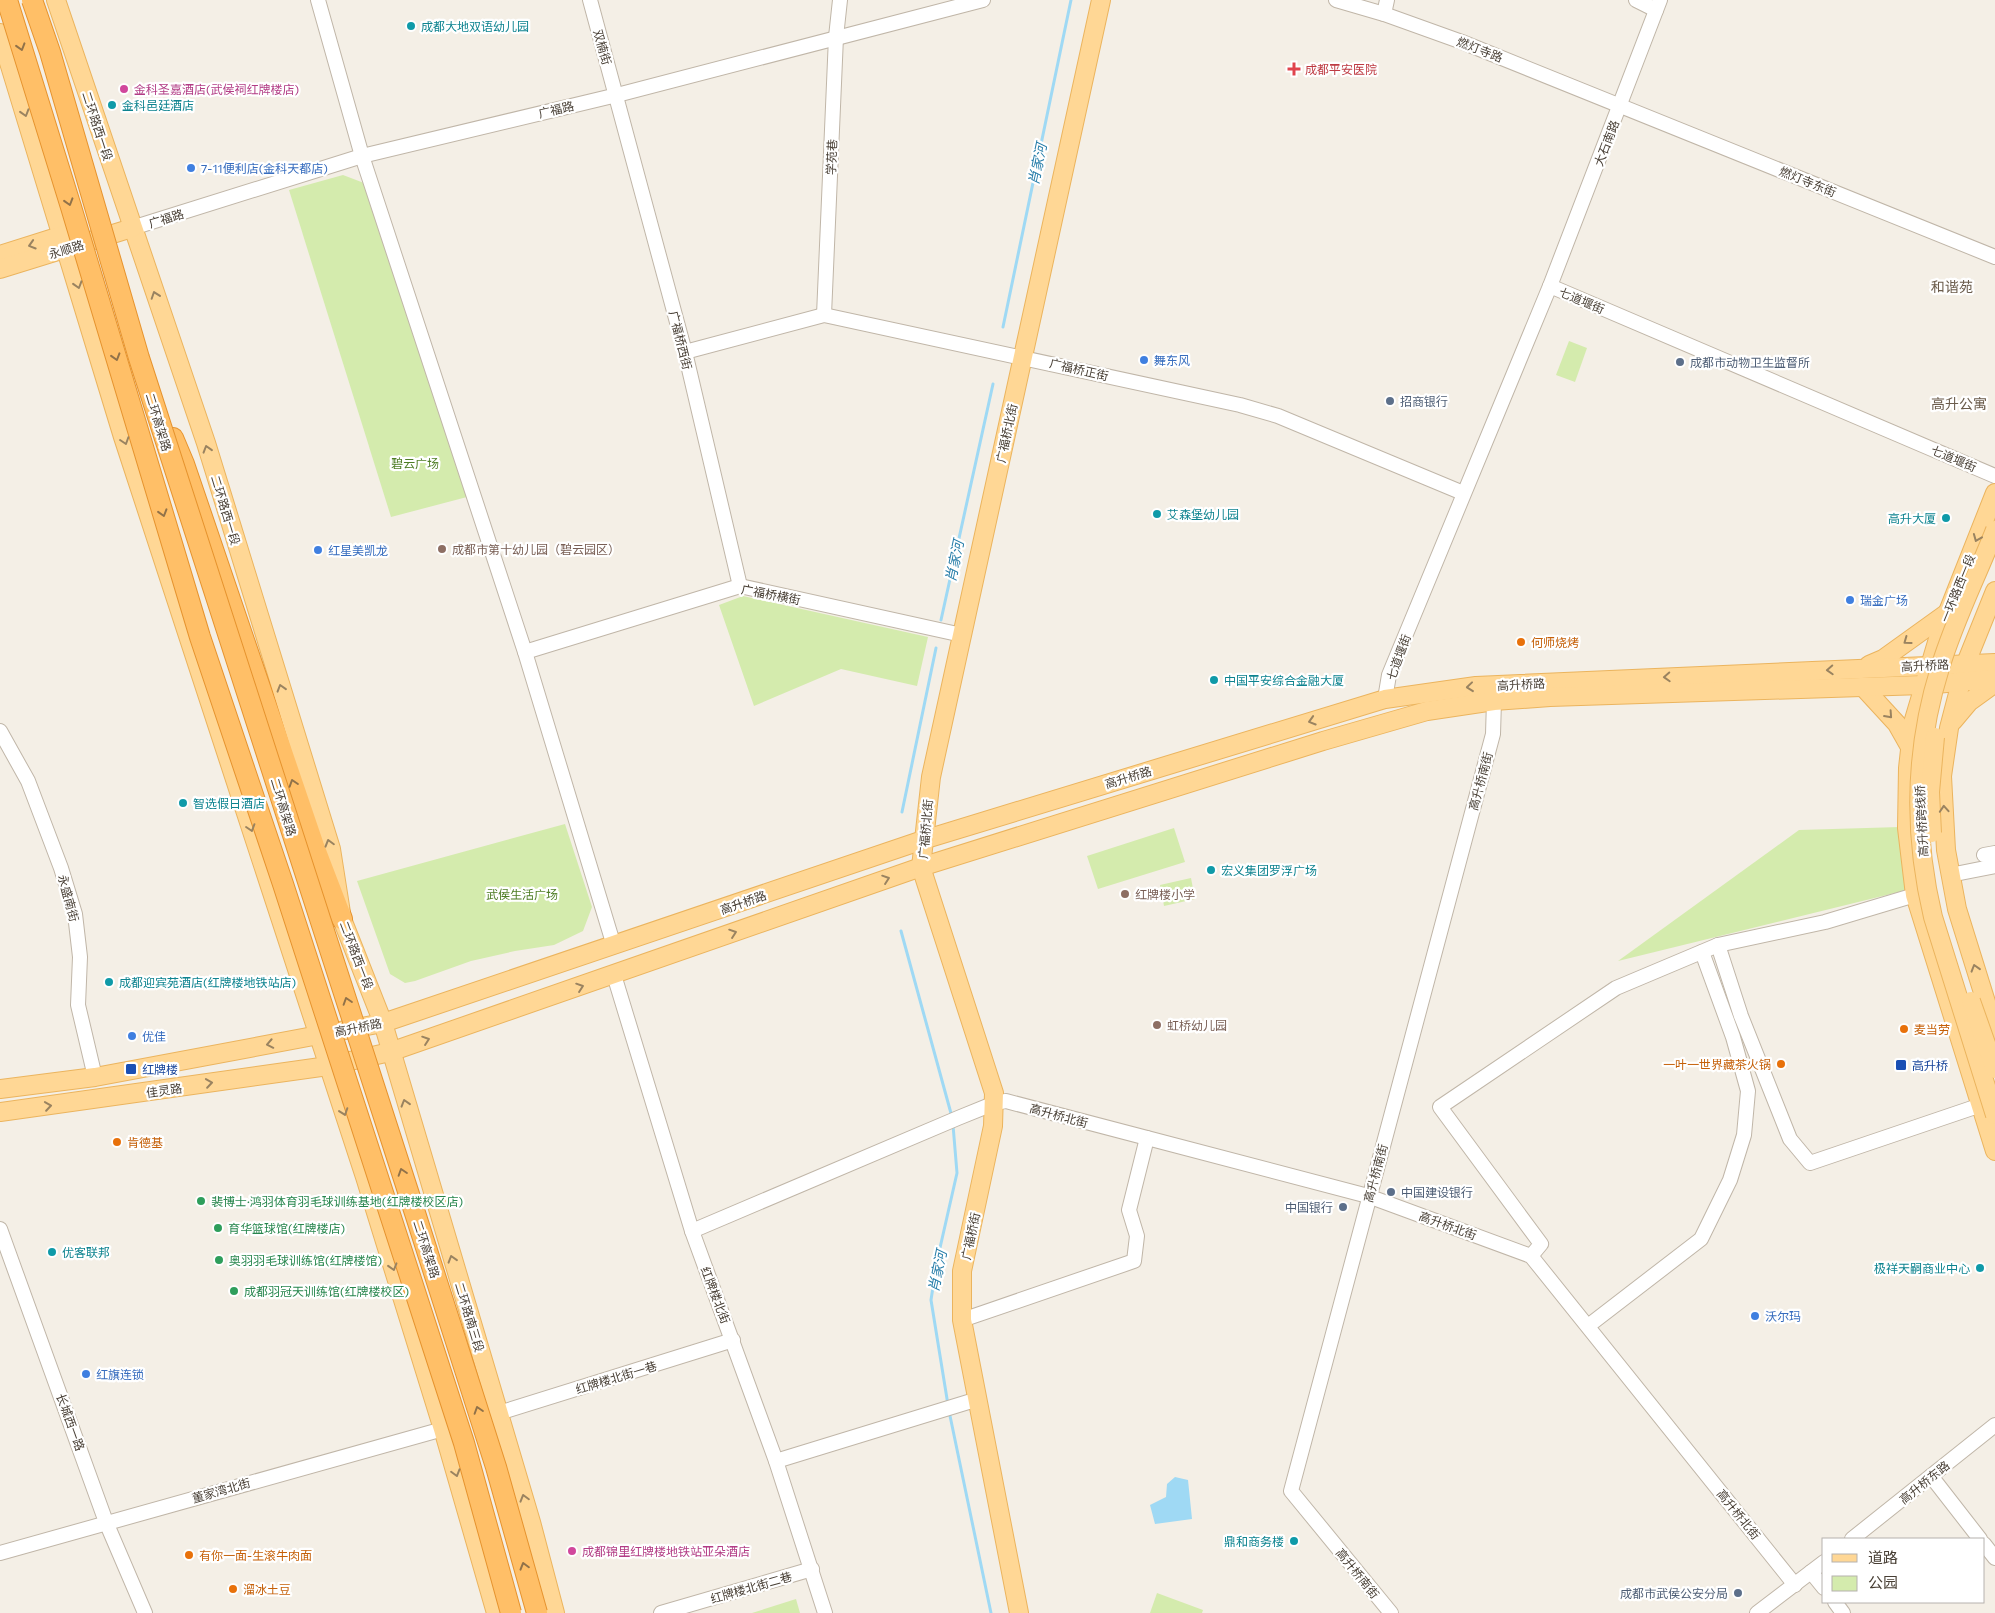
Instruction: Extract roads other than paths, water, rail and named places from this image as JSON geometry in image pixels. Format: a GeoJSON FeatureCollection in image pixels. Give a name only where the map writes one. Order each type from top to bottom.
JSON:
{"type":"FeatureCollection","features":[{"type":"Feature","properties":{"kind":"highway","name":"二环高架路"},"geometry":{"type":"LineString","coordinates":[[7,0],[200,637],[283,884],[464,1443],[512,1613]]}},
{"type":"Feature","properties":{"kind":"highway","name":"二环高架路"},"geometry":{"type":"LineString","coordinates":[[32,0],[50,52],[138,358],[496,1467],[537,1613]]}},
{"type":"Feature","properties":{"kind":"highway"},"geometry":{"type":"LineString","coordinates":[[43,0],[50,52]]}},
{"type":"Feature","properties":{"kind":"highway"},"geometry":{"type":"LineString","coordinates":[[138,358],[184,464],[314,846],[342,919]]}},
{"type":"Feature","properties":{"kind":"main road","name":"二环路西一段"},"geometry":{"type":"LineString","coordinates":[[56,0],[206,443],[331,850],[342,919],[383,1023]]}},
{"type":"Feature","properties":{"kind":"main road","name":"广福桥北街"},"geometry":{"type":"LineString","coordinates":[[921,867],[931,777],[1101,0]]}},
{"type":"Feature","properties":{"kind":"main road"},"geometry":{"type":"LineString","coordinates":[[0,33],[126,446],[365,1177],[443,1429],[496,1613]]}},
{"type":"Feature","properties":{"kind":"main road","name":"永顺路"},"geometry":{"type":"LineString","coordinates":[[0,269],[65,242],[132,228]]}},
{"type":"Feature","properties":{"kind":"main road"},"geometry":{"type":"LineString","coordinates":[[0,255],[65,242]]}},
{"type":"Feature","properties":{"kind":"main road","name":"一环路西一段"},"geometry":{"type":"LineString","coordinates":[[1988,1110],[1915,895],[1907,828],[1910,747],[1913,723],[1923,685],[1947,613],[1995,492]]}},
{"type":"Feature","properties":{"kind":"main road","name":"高升桥跨线桥"},"geometry":{"type":"LineString","coordinates":[[1988,1110],[1932,917],[1925,885],[1918,793],[1919,770],[1926,722],[1940,668],[1995,530]]}},
{"type":"Feature","properties":{"kind":"main road","name":"高升桥跨线桥"},"geometry":{"type":"LineString","coordinates":[[1995,558],[1972,610],[1950,668],[1937,724],[1930,792],[1936,882],[1944,921],[1995,1069]]}},
{"type":"Feature","properties":{"kind":"main road"},"geometry":{"type":"LineString","coordinates":[[1995,591],[1966,663],[1949,728],[1942,776],[1946,850],[1957,909],[1990,998],[1995,1031]]}},
{"type":"Feature","properties":{"kind":"main road"},"geometry":{"type":"LineString","coordinates":[[1859,669],[1883,659],[1947,613]]}},
{"type":"Feature","properties":{"kind":"main road"},"geometry":{"type":"LineString","coordinates":[[1979,628],[1981,643],[1986,649],[1995,654]]}},
{"type":"Feature","properties":{"kind":"main road","name":"高升桥路"},"geometry":{"type":"LineString","coordinates":[[318,1035],[383,1023],[924,840],[1385,699],[1476,686],[1995,663]]}},
{"type":"Feature","properties":{"kind":"main road","name":"高升桥路"},"geometry":{"type":"LineString","coordinates":[[328,1066],[390,1052],[921,867],[1332,738],[1427,711],[1494,701],[1647,693],[1923,685],[1995,679]]}},
{"type":"Feature","properties":{"kind":"main road"},"geometry":{"type":"LineString","coordinates":[[1949,728],[1969,702],[1995,683]]}},
{"type":"Feature","properties":{"kind":"main road"},"geometry":{"type":"LineString","coordinates":[[1863,687],[1897,724],[1910,747]]}},
{"type":"Feature","properties":{"kind":"main road","name":"广福桥街"},"geometry":{"type":"LineString","coordinates":[[921,867],[988,1074],[995,1103],[994,1126],[962,1271],[962,1320],[1019,1613]]}},
{"type":"Feature","properties":{"kind":"main road","name":"二环路南三段"},"geometry":{"type":"LineString","coordinates":[[383,1023],[390,1052],[531,1522],[554,1613]]}},
{"type":"Feature","properties":{"kind":"main road","name":"佳灵路"},"geometry":{"type":"LineString","coordinates":[[0,1089],[95,1077],[318,1035]]}},
{"type":"Feature","properties":{"kind":"main road","name":"佳灵路"},"geometry":{"type":"LineString","coordinates":[[0,1112],[328,1066]]}},
{"type":"Feature","properties":{"kind":"main road"},"geometry":{"type":"LineString","coordinates":[[1988,1110],[1995,1150]]}},
{"type":"Feature","properties":{"kind":"street"},"geometry":{"type":"LineString","coordinates":[[318,0],[362,156],[525,652],[614,946]]}},
{"type":"Feature","properties":{"kind":"street","name":"双楠街"},"geometry":{"type":"LineString","coordinates":[[590,0],[617,95]]}},
{"type":"Feature","properties":{"kind":"street","name":"学苑巷"},"geometry":{"type":"LineString","coordinates":[[824,315],[836,37],[840,0]]}},
{"type":"Feature","properties":{"kind":"street","name":"广福路"},"geometry":{"type":"LineString","coordinates":[[132,228],[362,156],[617,95],[983,0]]}},
{"type":"Feature","properties":{"kind":"street","name":"燃灯寺路"},"geometry":{"type":"LineString","coordinates":[[1336,0],[1385,7],[1462,42],[1620,105]]}},
{"type":"Feature","properties":{"kind":"street"},"geometry":{"type":"LineString","coordinates":[[1636,0],[1658,5]]}},
{"type":"Feature","properties":{"kind":"street","name":"大石南路"},"geometry":{"type":"LineString","coordinates":[[1550,286],[1658,5]]}},
{"type":"Feature","properties":{"kind":"street","name":"广福桥西街"},"geometry":{"type":"LineString","coordinates":[[617,95],[685,352],[740,586]]}},
{"type":"Feature","properties":{"kind":"street","name":"燃灯寺东街"},"geometry":{"type":"LineString","coordinates":[[1620,105],[1995,257]]}},
{"type":"Feature","properties":{"kind":"street","name":"七道堰街"},"geometry":{"type":"LineString","coordinates":[[1385,699],[1389,675],[1550,286],[1995,476]]}},
{"type":"Feature","properties":{"kind":"street","name":"广福桥正街"},"geometry":{"type":"LineString","coordinates":[[685,352],[824,315],[1240,405],[1278,416],[1463,493]]}},
{"type":"Feature","properties":{"kind":"street","name":"广福桥横街"},"geometry":{"type":"LineString","coordinates":[[525,652],[740,586],[962,635]]}},
{"type":"Feature","properties":{"kind":"street","name":"高升桥南街"},"geometry":{"type":"LineString","coordinates":[[1391,1613],[1291,1491],[1368,1196],[1493,734],[1494,701]]}},
{"type":"Feature","properties":{"kind":"street","name":"永盛南街"},"geometry":{"type":"LineString","coordinates":[[0,731],[28,781],[61,868],[75,914],[80,957],[78,1004],[95,1077]]}},
{"type":"Feature","properties":{"kind":"street"},"geometry":{"type":"LineString","coordinates":[[1950,875],[1995,866]]}},
{"type":"Feature","properties":{"kind":"street"},"geometry":{"type":"LineString","coordinates":[[1531,1256],[1541,1244],[1440,1107],[1616,988],[1718,945],[1825,922],[1915,895]]}},
{"type":"Feature","properties":{"kind":"street"},"geometry":{"type":"LineString","coordinates":[[1718,945],[1741,1016],[1790,1139],[1810,1163],[1988,1110]]}},
{"type":"Feature","properties":{"kind":"street"},"geometry":{"type":"LineString","coordinates":[[1588,1326],[1701,1239],[1730,1180],[1742,1144],[1748,1091],[1733,1037],[1702,952]]}},
{"type":"Feature","properties":{"kind":"street","name":"红牌楼北街"},"geometry":{"type":"LineString","coordinates":[[614,975],[692,1231],[776,1461],[825,1613]]}},
{"type":"Feature","properties":{"kind":"street","name":"高升桥北街"},"geometry":{"type":"LineString","coordinates":[[692,1231],[952,1120],[995,1103],[1006,1101],[1368,1196],[1531,1256],[1795,1585]]}},
{"type":"Feature","properties":{"kind":"street"},"geometry":{"type":"LineString","coordinates":[[962,1320],[1134,1261],[1138,1236],[1129,1210],[1147,1138]]}},
{"type":"Feature","properties":{"kind":"street","name":"长城西一路"},"geometry":{"type":"LineString","coordinates":[[0,1229],[106,1522],[145,1613]]}},
{"type":"Feature","properties":{"kind":"street","name":"红牌楼北街一巷"},"geometry":{"type":"LineString","coordinates":[[499,1413],[733,1340]]}},
{"type":"Feature","properties":{"kind":"street"},"geometry":{"type":"LineString","coordinates":[[776,1461],[978,1400]]}},
{"type":"Feature","properties":{"kind":"street","name":"高升桥东路"},"geometry":{"type":"LineString","coordinates":[[1853,1538],[1995,1425]]}},
{"type":"Feature","properties":{"kind":"street","name":"董家湾北街"},"geometry":{"type":"LineString","coordinates":[[0,1553],[443,1429]]}},
{"type":"Feature","properties":{"kind":"street"},"geometry":{"type":"LineString","coordinates":[[1931,1476],[1979,1538]]}},
{"type":"Feature","properties":{"kind":"street"},"geometry":{"type":"LineString","coordinates":[[1985,1545],[1995,1558]]}},
{"type":"Feature","properties":{"kind":"street"},"geometry":{"type":"LineString","coordinates":[[1757,1613],[1822,1564]]}},
{"type":"Feature","properties":{"kind":"street","name":"红牌楼北街二巷"},"geometry":{"type":"LineString","coordinates":[[661,1613],[812,1569]]}},
{"type":"Feature","properties":{"kind":"street"},"geometry":{"type":"LineString","coordinates":[[1811,1572],[1822,1586]]}},
{"type":"Feature","properties":{"kind":"street"},"geometry":{"type":"LineString","coordinates":[[1835,1603],[1843,1613]]}},
{"type":"Feature","properties":{"kind":"water"},"geometry":{"type":"Polygon","coordinates":[[[1175,1477],[1188,1480],[1192,1519],[1155,1524],[1150,1505],[1166,1497],[1167,1484],[1175,1477]]]}},
{"type":"Feature","properties":{"kind":"waterway","name":"肖家河"},"geometry":{"type":"LineString","coordinates":[[1003,327],[1071,0]]}},
{"type":"Feature","properties":{"kind":"waterway","name":"肖家河"},"geometry":{"type":"LineString","coordinates":[[941,620],[993,384]]}},
{"type":"Feature","properties":{"kind":"waterway","name":"肖家河"},"geometry":{"type":"LineString","coordinates":[[902,812],[936,648]]}},
{"type":"Feature","properties":{"kind":"waterway","name":"肖家河"},"geometry":{"type":"LineString","coordinates":[[901,931],[952,1117]]}},
{"type":"Feature","properties":{"kind":"waterway","name":"肖家河"},"geometry":{"type":"LineString","coordinates":[[948,1405],[931,1300],[937,1261],[957,1173],[953,1125]]}},
{"type":"Feature","properties":{"kind":"waterway","name":"肖家河"},"geometry":{"type":"LineString","coordinates":[[949,1411],[991,1613]]}},
{"type":"Feature","properties":{"kind":"place","name":"成都大地双语幼儿园"},"geometry":{"type":"Point","coordinates":[411,26]}},
{"type":"Feature","properties":{"kind":"place","name":"成都平安医院"},"geometry":{"type":"Point","coordinates":[1294,69]}},
{"type":"Feature","properties":{"kind":"place","name":"金科圣嘉酒店(武侯祠红牌楼店)"},"geometry":{"type":"Point","coordinates":[124,89]}},
{"type":"Feature","properties":{"kind":"place","name":"金科邑廷酒店"},"geometry":{"type":"Point","coordinates":[112,105]}},
{"type":"Feature","properties":{"kind":"place","name":"7-11便利店(金科天都店)"},"geometry":{"type":"Point","coordinates":[191,168]}},
{"type":"Feature","properties":{"kind":"place","name":"舞东风"},"geometry":{"type":"Point","coordinates":[1144,360]}},
{"type":"Feature","properties":{"kind":"place","name":"成都市动物卫生监督所"},"geometry":{"type":"Point","coordinates":[1680,362]}},
{"type":"Feature","properties":{"kind":"place","name":"招商银行"},"geometry":{"type":"Point","coordinates":[1390,401]}},
{"type":"Feature","properties":{"kind":"place","name":"艾森堡幼儿园"},"geometry":{"type":"Point","coordinates":[1157,514]}},
{"type":"Feature","properties":{"kind":"place","name":"高升大厦"},"geometry":{"type":"Point","coordinates":[1946,518]}},
{"type":"Feature","properties":{"kind":"place","name":"成都市第十幼儿园（碧云园区）"},"geometry":{"type":"Point","coordinates":[442,549]}},
{"type":"Feature","properties":{"kind":"place","name":"红星美凯龙"},"geometry":{"type":"Point","coordinates":[318,550]}},
{"type":"Feature","properties":{"kind":"place","name":"瑞金广场"},"geometry":{"type":"Point","coordinates":[1850,600]}},
{"type":"Feature","properties":{"kind":"place","name":"何师烧烤"},"geometry":{"type":"Point","coordinates":[1521,642]}},
{"type":"Feature","properties":{"kind":"place","name":"中国平安综合金融大厦"},"geometry":{"type":"Point","coordinates":[1214,680]}},
{"type":"Feature","properties":{"kind":"place","name":"智选假日酒店"},"geometry":{"type":"Point","coordinates":[183,803]}},
{"type":"Feature","properties":{"kind":"place","name":"宏义集团罗浮广场"},"geometry":{"type":"Point","coordinates":[1211,870]}},
{"type":"Feature","properties":{"kind":"place","name":"红牌楼小学"},"geometry":{"type":"Point","coordinates":[1125,894]}},
{"type":"Feature","properties":{"kind":"place","name":"成都迎宾苑酒店(红牌楼地铁站店)"},"geometry":{"type":"Point","coordinates":[109,982]}},
{"type":"Feature","properties":{"kind":"place","name":"虹桥幼儿园"},"geometry":{"type":"Point","coordinates":[1157,1025]}},
{"type":"Feature","properties":{"kind":"place","name":"麦当劳"},"geometry":{"type":"Point","coordinates":[1904,1029]}},
{"type":"Feature","properties":{"kind":"place","name":"优佳"},"geometry":{"type":"Point","coordinates":[132,1036]}},
{"type":"Feature","properties":{"kind":"place","name":"一叶一世界藏茶火锅"},"geometry":{"type":"Point","coordinates":[1781,1064]}},
{"type":"Feature","properties":{"kind":"place","name":"高升桥"},"geometry":{"type":"Point","coordinates":[1901,1065]}},
{"type":"Feature","properties":{"kind":"place","name":"红牌楼"},"geometry":{"type":"Point","coordinates":[131,1069]}},
{"type":"Feature","properties":{"kind":"place","name":"肯德基"},"geometry":{"type":"Point","coordinates":[117,1142]}},
{"type":"Feature","properties":{"kind":"place","name":"中国建设银行"},"geometry":{"type":"Point","coordinates":[1391,1192]}},
{"type":"Feature","properties":{"kind":"place","name":"裴博士·鸿羽体育羽毛球训练基地(红牌楼校区店)"},"geometry":{"type":"Point","coordinates":[201,1201]}},
{"type":"Feature","properties":{"kind":"place","name":"中国银行"},"geometry":{"type":"Point","coordinates":[1343,1207]}},
{"type":"Feature","properties":{"kind":"place","name":"育华篮球馆(红牌楼店)"},"geometry":{"type":"Point","coordinates":[218,1228]}},
{"type":"Feature","properties":{"kind":"place","name":"优客联邦"},"geometry":{"type":"Point","coordinates":[52,1252]}},
{"type":"Feature","properties":{"kind":"place","name":"奥羽羽毛球训练馆(红牌楼馆)"},"geometry":{"type":"Point","coordinates":[219,1260]}},
{"type":"Feature","properties":{"kind":"place","name":"极祥天嗣商业中心"},"geometry":{"type":"Point","coordinates":[1980,1268]}},
{"type":"Feature","properties":{"kind":"place","name":"成都羽冠天训练馆(红牌楼校区)"},"geometry":{"type":"Point","coordinates":[234,1291]}},
{"type":"Feature","properties":{"kind":"place","name":"沃尔玛"},"geometry":{"type":"Point","coordinates":[1755,1316]}},
{"type":"Feature","properties":{"kind":"place","name":"红旗连锁"},"geometry":{"type":"Point","coordinates":[86,1374]}},
{"type":"Feature","properties":{"kind":"place","name":"鼎和商务楼"},"geometry":{"type":"Point","coordinates":[1294,1541]}},
{"type":"Feature","properties":{"kind":"place","name":"成都锦里红牌楼地铁站亚朵酒店"},"geometry":{"type":"Point","coordinates":[572,1551]}},
{"type":"Feature","properties":{"kind":"place","name":"有你一面-生滚牛肉面"},"geometry":{"type":"Point","coordinates":[189,1555]}},
{"type":"Feature","properties":{"kind":"place","name":"溜冰土豆"},"geometry":{"type":"Point","coordinates":[233,1589]}},
{"type":"Feature","properties":{"kind":"place","name":"成都市武侯公安分局"},"geometry":{"type":"Point","coordinates":[1738,1593]}},
{"type":"Feature","properties":{"kind":"district","name":"和谐苑"},"geometry":{"type":"Point","coordinates":[1952,286]}},
{"type":"Feature","properties":{"kind":"district","name":"高升公寓"},"geometry":{"type":"Point","coordinates":[1959,403]}},
{"type":"Feature","properties":{"kind":"park label","name":"碧云广场"},"geometry":{"type":"Point","coordinates":[415,463]}},
{"type":"Feature","properties":{"kind":"park label","name":"武侯生活广场"},"geometry":{"type":"Point","coordinates":[522,894]}}]}
